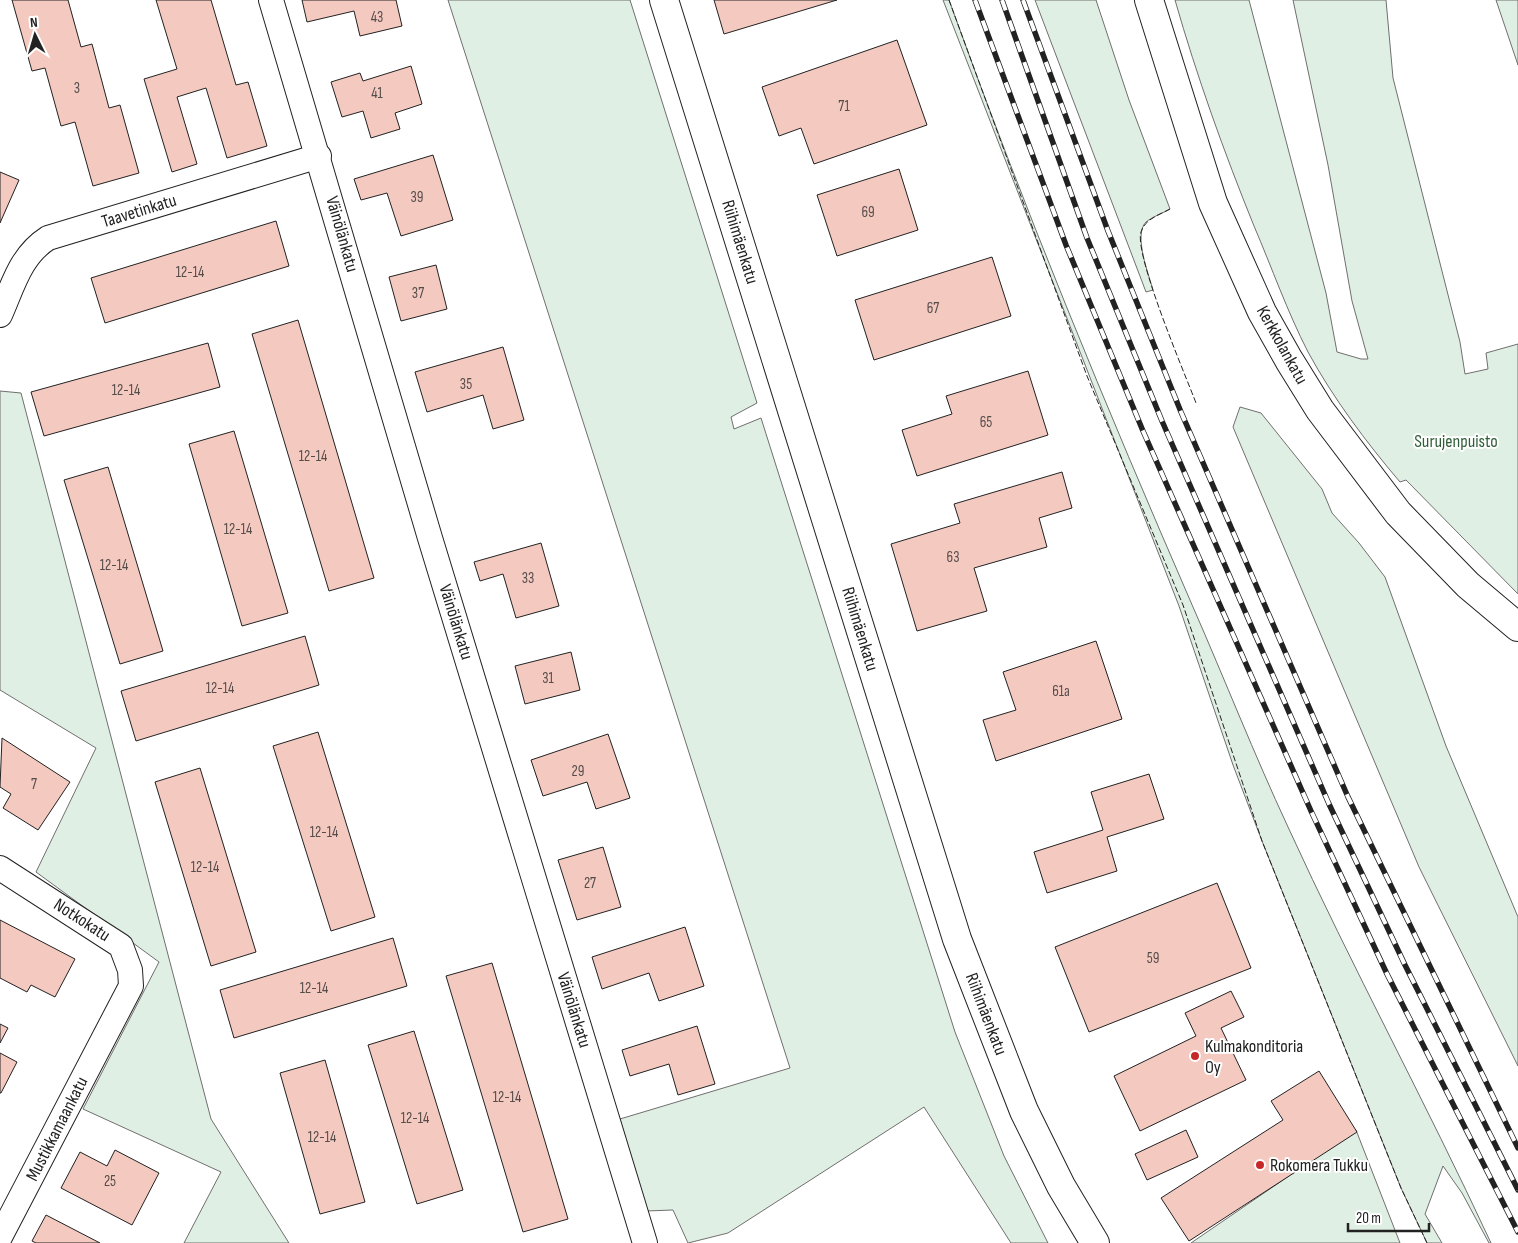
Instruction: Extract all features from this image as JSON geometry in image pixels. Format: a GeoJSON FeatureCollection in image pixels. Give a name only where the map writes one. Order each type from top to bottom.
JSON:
{"type":"FeatureCollection","features":[{"type":"Feature","properties":{"kind":"street","name":"Väinölänkatu"},"geometry":{"type":"LineString","coordinates":[[271,0],[319,156],[432,545],[645,1243]]}},
{"type":"Feature","properties":{"kind":"street","name":"Riihimäenkatu"},"geometry":{"type":"LineString","coordinates":[[664,0],[957,939],[1024,1111],[1061,1186],[1094,1243]]}},
{"type":"Feature","properties":{"kind":"street","name":"Kerkkolankatu"},"geometry":{"type":"LineString","coordinates":[[1149,0],[1213,203],[1262,312],[1289,360],[1320,410],[1398,513],[1468,585],[1518,627]]}},
{"type":"Feature","properties":{"kind":"street","name":"Taavetinkatu"},"geometry":{"type":"LineString","coordinates":[[0,315],[24,260],[34,247],[48,238],[319,156]]}},
{"type":"Feature","properties":{"kind":"street","name":"Notkokatu"},"geometry":{"type":"LineString","coordinates":[[0,868],[121,946],[130,970],[131,986],[113,1020]]}},
{"type":"Feature","properties":{"kind":"street","name":"Mustikkamaankatu"},"geometry":{"type":"LineString","coordinates":[[0,1237],[113,1020]]}},
{"type":"Feature","properties":{"kind":"green space"},"geometry":{"type":"Polygon","coordinates":[[[448,0],[630,0],[757,403],[731,417],[734,429],[761,418],[955,1032],[1004,1156],[1048,1243],[1011,1243],[924,1107],[728,1233],[688,1243],[673,1210],[646,1211],[620,1119],[790,1068],[448,0]]]}},
{"type":"Feature","properties":{"kind":"green space"},"geometry":{"type":"Polygon","coordinates":[[[943,0],[949,0],[1006,154],[1066,306],[1263,772],[1312,879],[1491,1243],[1489,1243],[1462,1193],[1443,1166],[1425,1214],[1442,1243],[1427,1243],[1401,1188],[1262,841],[1233,765],[1179,606],[943,0]]]}},
{"type":"Feature","properties":{"kind":"green space"},"geometry":{"type":"Polygon","coordinates":[[[1035,0],[1096,0],[1129,100],[1170,209],[1148,220],[1142,228],[1141,245],[1153,290],[1146,292],[1035,0]]]}},
{"type":"Feature","properties":{"kind":"green space","name":"Surujenpuisto"},"geometry":{"type":"Polygon","coordinates":[[[1175,0],[1249,0],[1326,293],[1337,352],[1361,359],[1368,359],[1352,301],[1328,165],[1293,0],[1386,0],[1393,78],[1460,342],[1465,374],[1488,369],[1486,353],[1518,344],[1518,594],[1406,480],[1400,482],[1351,419],[1328,386],[1308,352],[1286,305],[1232,170],[1202,86],[1175,0]]]}},
{"type":"Feature","properties":{"kind":"green space"},"geometry":{"type":"Polygon","coordinates":[[[1496,0],[1518,0],[1518,65],[1496,0]]]}},
{"type":"Feature","properties":{"kind":"green space"},"geometry":{"type":"Polygon","coordinates":[[[0,391],[21,393],[211,1119],[289,1243],[184,1243],[221,1172],[83,1109],[159,962],[36,872],[96,748],[0,690],[0,391]]]}},
{"type":"Feature","properties":{"kind":"green space"},"geometry":{"type":"Polygon","coordinates":[[[1240,407],[1261,413],[1322,489],[1332,513],[1359,543],[1385,577],[1446,746],[1518,917],[1518,1066],[1419,867],[1233,427],[1240,407]]]}},
{"type":"Feature","properties":{"kind":"green space"},"geometry":{"type":"Polygon","coordinates":[[[1356,1130],[1400,1243],[1191,1243],[1356,1130]]]}},
{"type":"Feature","properties":{"kind":"building"},"geometry":{"type":"Polygon","coordinates":[[[12,0],[68,0],[81,47],[92,44],[109,108],[120,105],[139,173],[93,186],[75,122],[61,126],[45,68],[32,71],[12,0]]]}},
{"type":"Feature","properties":{"kind":"building"},"geometry":{"type":"Polygon","coordinates":[[[156,0],[211,0],[236,85],[248,82],[267,146],[227,158],[206,88],[177,97],[197,164],[172,172],[144,79],[177,69],[156,0]]]}},
{"type":"Feature","properties":{"kind":"building"},"geometry":{"type":"Polygon","coordinates":[[[302,0],[396,0],[402,26],[360,36],[354,11],[307,22],[302,0]]]}},
{"type":"Feature","properties":{"kind":"building"},"geometry":{"type":"Polygon","coordinates":[[[714,0],[837,0],[724,34],[714,0]]]}},
{"type":"Feature","properties":{"kind":"building"},"geometry":{"type":"Polygon","coordinates":[[[897,40],[927,125],[814,164],[801,128],[779,136],[762,87],[897,40]]]}},
{"type":"Feature","properties":{"kind":"building"},"geometry":{"type":"Polygon","coordinates":[[[411,66],[422,104],[395,113],[400,129],[371,138],[363,111],[342,117],[331,82],[360,73],[363,81],[411,66]]]}},
{"type":"Feature","properties":{"kind":"building"},"geometry":{"type":"Polygon","coordinates":[[[433,155],[453,220],[401,236],[387,193],[361,200],[354,179],[433,155]]]}},
{"type":"Feature","properties":{"kind":"building"},"geometry":{"type":"Polygon","coordinates":[[[899,169],[918,230],[837,256],[817,195],[899,169]]]}},
{"type":"Feature","properties":{"kind":"building"},"geometry":{"type":"Polygon","coordinates":[[[0,172],[19,180],[0,223],[0,172]]]}},
{"type":"Feature","properties":{"kind":"building"},"geometry":{"type":"Polygon","coordinates":[[[276,221],[289,266],[105,323],[91,278],[276,221]]]}},
{"type":"Feature","properties":{"kind":"building"},"geometry":{"type":"Polygon","coordinates":[[[992,257],[1011,316],[874,360],[855,300],[992,257]]]}},
{"type":"Feature","properties":{"kind":"building"},"geometry":{"type":"Polygon","coordinates":[[[436,265],[447,309],[401,321],[389,277],[436,265]]]}},
{"type":"Feature","properties":{"kind":"building"},"geometry":{"type":"Polygon","coordinates":[[[298,320],[374,578],[329,591],[252,334],[298,320]]]}},
{"type":"Feature","properties":{"kind":"building"},"geometry":{"type":"Polygon","coordinates":[[[208,343],[220,387],[44,436],[31,392],[208,343]]]}},
{"type":"Feature","properties":{"kind":"building"},"geometry":{"type":"Polygon","coordinates":[[[503,347],[524,420],[493,429],[483,395],[427,412],[415,372],[503,347]]]}},
{"type":"Feature","properties":{"kind":"building"},"geometry":{"type":"Polygon","coordinates":[[[1028,371],[1048,435],[917,476],[902,430],[952,414],[946,396],[1028,371]]]}},
{"type":"Feature","properties":{"kind":"building"},"geometry":{"type":"Polygon","coordinates":[[[234,431],[288,613],[242,626],[189,444],[234,431]]]}},
{"type":"Feature","properties":{"kind":"building"},"geometry":{"type":"Polygon","coordinates":[[[108,467],[163,651],[120,664],[64,480],[108,467]]]}},
{"type":"Feature","properties":{"kind":"building"},"geometry":{"type":"Polygon","coordinates":[[[1062,472],[1072,508],[1039,518],[1047,547],[974,568],[987,611],[917,631],[891,544],[960,523],[954,504],[1062,472]]]}},
{"type":"Feature","properties":{"kind":"building"},"geometry":{"type":"Polygon","coordinates":[[[541,543],[559,606],[516,618],[503,574],[480,581],[474,562],[541,543]]]}},
{"type":"Feature","properties":{"kind":"building"},"geometry":{"type":"Polygon","coordinates":[[[305,636],[319,685],[136,741],[121,691],[305,636]]]}},
{"type":"Feature","properties":{"kind":"building"},"geometry":{"type":"Polygon","coordinates":[[[1096,641],[1122,719],[996,761],[983,720],[1016,710],[1003,672],[1096,641]]]}},
{"type":"Feature","properties":{"kind":"building"},"geometry":{"type":"Polygon","coordinates":[[[571,652],[580,690],[525,704],[515,666],[571,652]]]}},
{"type":"Feature","properties":{"kind":"building"},"geometry":{"type":"Polygon","coordinates":[[[318,732],[375,917],[331,931],[273,746],[318,732]]]}},
{"type":"Feature","properties":{"kind":"building"},"geometry":{"type":"Polygon","coordinates":[[[608,734],[630,798],[596,809],[587,782],[543,796],[531,760],[608,734]]]}},
{"type":"Feature","properties":{"kind":"building"},"geometry":{"type":"Polygon","coordinates":[[[2,738],[70,782],[38,830],[3,808],[11,794],[0,787],[2,738]]]}},
{"type":"Feature","properties":{"kind":"building"},"geometry":{"type":"Polygon","coordinates":[[[200,768],[256,952],[211,966],[155,782],[200,768]]]}},
{"type":"Feature","properties":{"kind":"building"},"geometry":{"type":"Polygon","coordinates":[[[1149,774],[1164,819],[1107,837],[1117,871],[1047,893],[1034,852],[1103,830],[1091,792],[1149,774]]]}},
{"type":"Feature","properties":{"kind":"building"},"geometry":{"type":"Polygon","coordinates":[[[603,847],[621,907],[577,920],[558,860],[603,847]]]}},
{"type":"Feature","properties":{"kind":"building"},"geometry":{"type":"Polygon","coordinates":[[[1217,883],[1251,968],[1089,1032],[1055,947],[1217,883]]]}},
{"type":"Feature","properties":{"kind":"building"},"geometry":{"type":"Polygon","coordinates":[[[0,920],[75,959],[55,997],[31,985],[27,992],[0,978],[0,920]]]}},
{"type":"Feature","properties":{"kind":"building"},"geometry":{"type":"Polygon","coordinates":[[[685,927],[704,986],[659,1001],[649,973],[602,989],[592,957],[685,927]]]}},
{"type":"Feature","properties":{"kind":"building"},"geometry":{"type":"Polygon","coordinates":[[[393,938],[407,986],[234,1038],[220,990],[393,938]]]}},
{"type":"Feature","properties":{"kind":"building"},"geometry":{"type":"Polygon","coordinates":[[[492,963],[568,1219],[523,1232],[446,976],[492,963]]]}},
{"type":"Feature","properties":{"kind":"building","name":"Kulmakonditoria Oy"},"geometry":{"type":"Polygon","coordinates":[[[1231,991],[1244,1017],[1221,1028],[1246,1080],[1140,1131],[1114,1076],[1196,1036],[1185,1013],[1231,991]]]}},
{"type":"Feature","properties":{"kind":"building"},"geometry":{"type":"Polygon","coordinates":[[[0,1024],[8,1028],[0,1043],[0,1024]]]}},
{"type":"Feature","properties":{"kind":"building"},"geometry":{"type":"Polygon","coordinates":[[[697,1026],[715,1084],[678,1095],[669,1064],[630,1076],[622,1050],[697,1026]]]}},
{"type":"Feature","properties":{"kind":"building"},"geometry":{"type":"Polygon","coordinates":[[[414,1031],[463,1190],[417,1204],[368,1045],[414,1031]]]}},
{"type":"Feature","properties":{"kind":"building"},"geometry":{"type":"Polygon","coordinates":[[[0,1053],[17,1062],[1,1093],[0,1093],[0,1053]]]}},
{"type":"Feature","properties":{"kind":"building"},"geometry":{"type":"Polygon","coordinates":[[[325,1060],[365,1202],[320,1214],[280,1073],[325,1060]]]}},
{"type":"Feature","properties":{"kind":"building","name":"Rokomera Tukku"},"geometry":{"type":"Polygon","coordinates":[[[1319,1071],[1357,1132],[1189,1241],[1161,1198],[1283,1120],[1271,1101],[1319,1071]]]}},
{"type":"Feature","properties":{"kind":"building"},"geometry":{"type":"Polygon","coordinates":[[[1186,1130],[1198,1157],[1147,1180],[1135,1154],[1186,1130]]]}},
{"type":"Feature","properties":{"kind":"building"},"geometry":{"type":"Polygon","coordinates":[[[115,1150],[159,1173],[132,1225],[61,1188],[80,1152],[107,1166],[115,1150]]]}},
{"type":"Feature","properties":{"kind":"building"},"geometry":{"type":"Polygon","coordinates":[[[46,1215],[100,1243],[36,1243],[32,1241],[46,1215]]]}},
{"type":"Feature","properties":{"kind":"railway"},"geometry":{"type":"LineString","coordinates":[[975,0],[1066,245],[1143,431],[1311,811],[1387,974],[1518,1232]]}},
{"type":"Feature","properties":{"kind":"railway"},"geometry":{"type":"LineString","coordinates":[[1002,0],[1087,238],[1162,421],[1329,804],[1405,965],[1518,1190]]}},
{"type":"Feature","properties":{"kind":"railway"},"geometry":{"type":"LineString","coordinates":[[1023,0],[1108,231],[1181,412],[1348,797],[1518,1148]]}},
{"type":"Feature","properties":{"kind":"fence"},"geometry":{"type":"LineString","coordinates":[[949,0],[1087,376],[1183,605],[1262,841],[1401,1188],[1427,1243]]}},
{"type":"Feature","properties":{"kind":"fence"},"geometry":{"type":"LineString","coordinates":[[1170,209],[1146,224],[1141,232],[1141,245],[1152,289],[1196,403]]}},
{"type":"Feature","properties":{"kind":"place","name":"Kulmakonditoria Oy"},"geometry":{"type":"Point","coordinates":[1195,1056]}},
{"type":"Feature","properties":{"kind":"place","name":"Rokomera Tukku"},"geometry":{"type":"Point","coordinates":[1260,1165]}}]}
